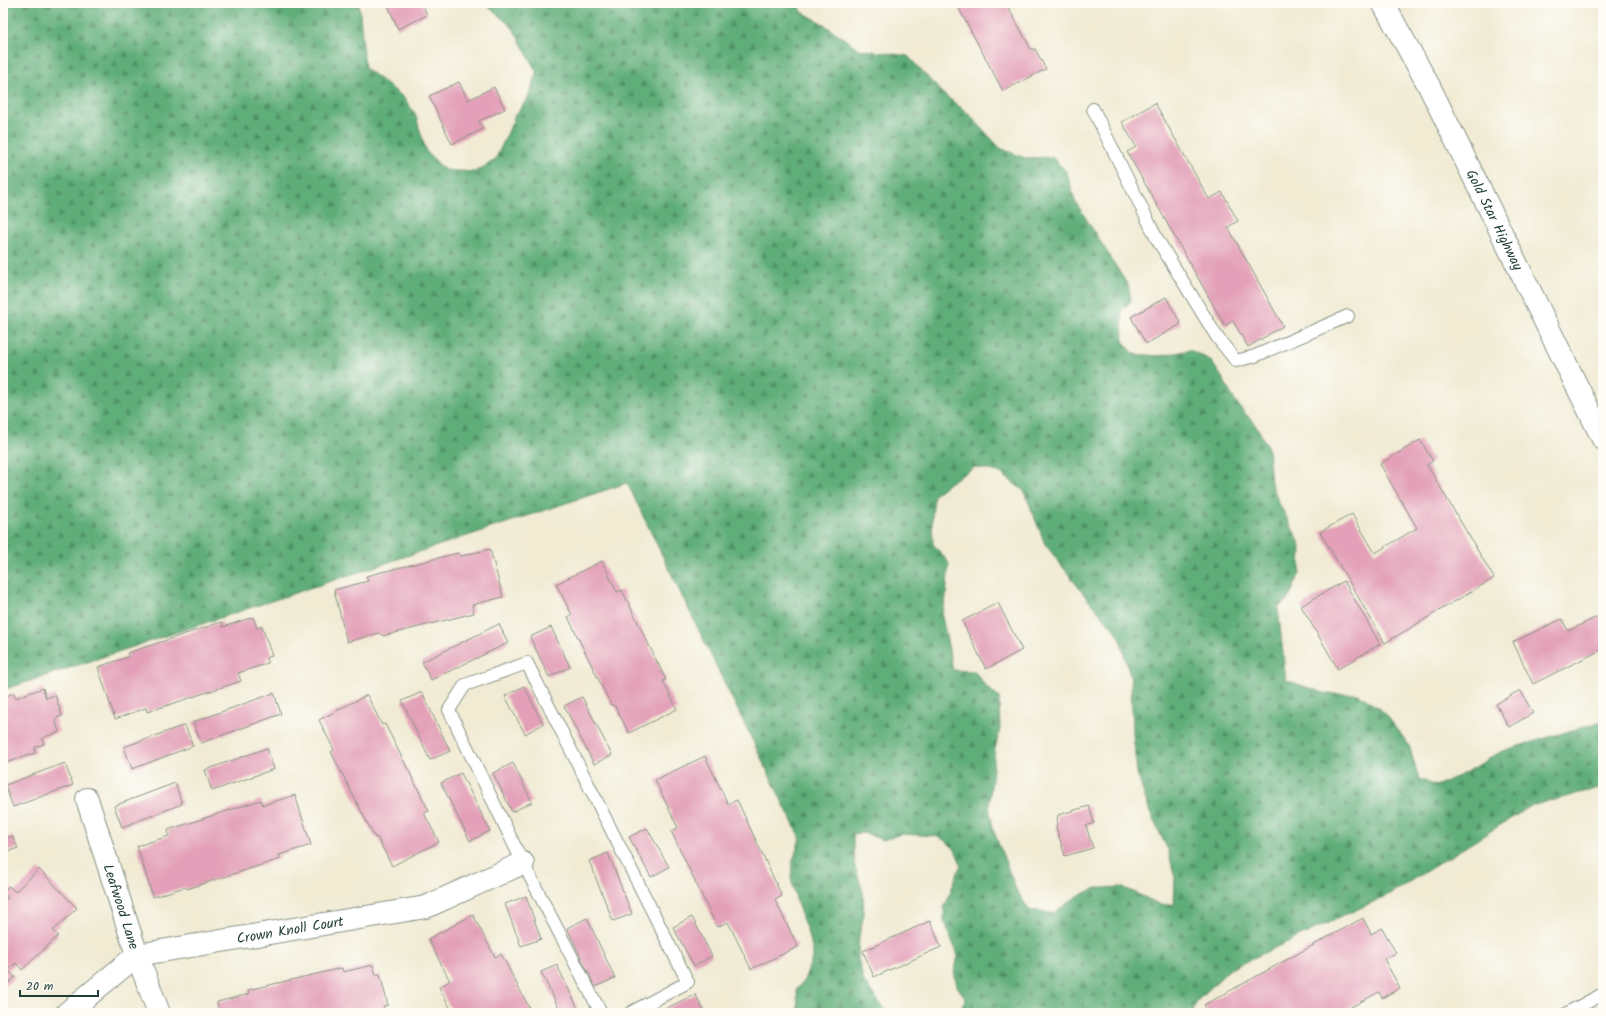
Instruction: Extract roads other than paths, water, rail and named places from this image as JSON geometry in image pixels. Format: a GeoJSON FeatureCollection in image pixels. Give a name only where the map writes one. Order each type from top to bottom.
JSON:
{"type":"FeatureCollection","features":[{"type":"Feature","properties":{"kind":"street","name":"Gold Star Highway"},"geometry":{"type":"LineString","coordinates":[[1383,3],[1428,84],[1603,439]]}},
{"type":"Feature","properties":{"kind":"street","name":"Leafwood Lane"},"geometry":{"type":"LineString","coordinates":[[87,799],[137,955],[159,1013]]}},
{"type":"Feature","properties":{"kind":"street","name":"Crown Knoll Court"},"geometry":{"type":"LineString","coordinates":[[137,955],[426,907],[523,863]]}},
{"type":"Feature","properties":{"kind":"street"},"geometry":{"type":"LineString","coordinates":[[67,1013],[137,955]]}},
{"type":"Feature","properties":{"kind":"lane"},"geometry":{"type":"LineString","coordinates":[[1093,110],[1157,239],[1218,337],[1236,361],[1255,356],[1348,316]]}},
{"type":"Feature","properties":{"kind":"lane"},"geometry":{"type":"LineString","coordinates":[[601,1013],[523,863],[449,710],[465,685],[527,663],[688,982],[630,1013]]}},
{"type":"Feature","properties":{"kind":"lane"},"geometry":{"type":"LineString","coordinates":[[1567,1013],[1603,994]]}}]}
